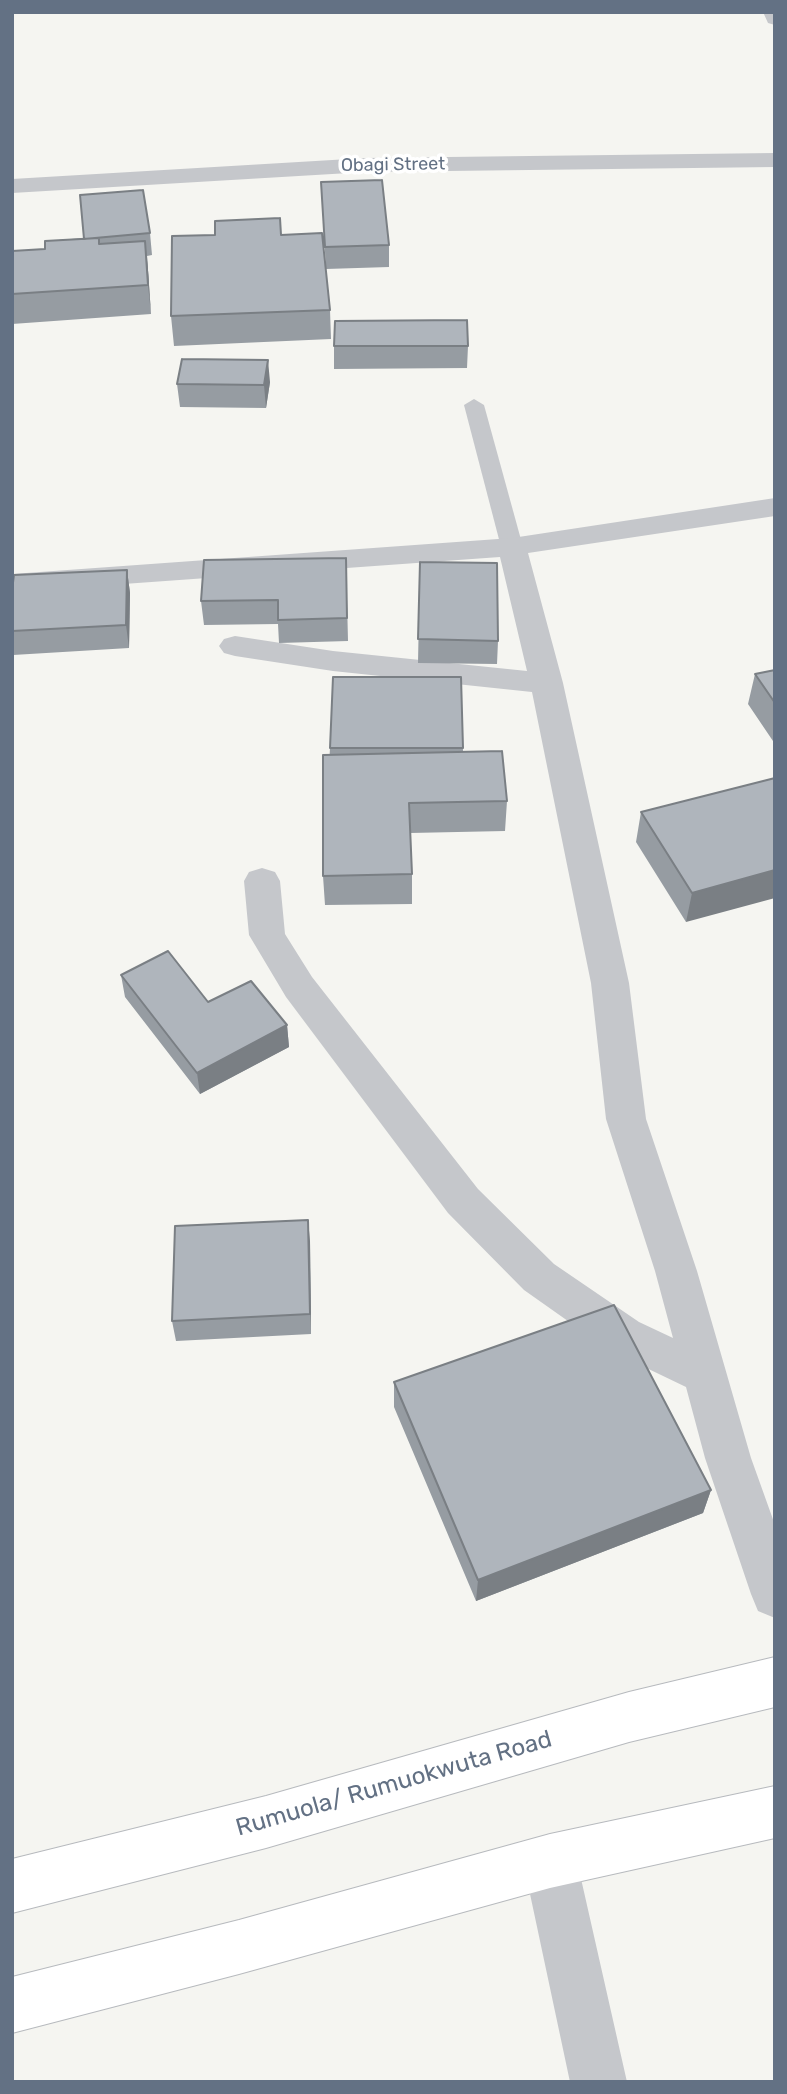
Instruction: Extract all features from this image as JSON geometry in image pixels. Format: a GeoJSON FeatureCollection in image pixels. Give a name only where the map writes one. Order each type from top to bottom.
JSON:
{"type":"FeatureCollection","features":[{"type":"Feature","properties":{"kind":"main road","name":"Rumuola/ Rumuokwuta Road"},"geometry":{"type":"LineString","coordinates":[[12,1886],[266,1822],[629,1717],[775,1682]]}},
{"type":"Feature","properties":{"kind":"main road"},"geometry":{"type":"LineString","coordinates":[[12,2005],[239,1947],[550,1861],[775,1812]]}},
{"type":"Feature","properties":{"kind":"street"},"geometry":{"type":"LineString","coordinates":[[772,12],[775,19]]}},
{"type":"Feature","properties":{"kind":"street","name":"Obagi Street"},"geometry":{"type":"LineString","coordinates":[[12,186],[366,164],[775,160]]}},
{"type":"Feature","properties":{"kind":"street"},"geometry":{"type":"LineString","coordinates":[[12,583],[512,547],[775,508]]}},
{"type":"Feature","properties":{"kind":"street"},"geometry":{"type":"LineString","coordinates":[[512,547],[547,683],[610,983],[626,1119],[676,1271],[728,1458],[775,1594]]}},
{"type":"Feature","properties":{"kind":"street"},"geometry":{"type":"LineString","coordinates":[[236,646],[333,661],[547,683]]}},
{"type":"Feature","properties":{"kind":"street"},"geometry":{"type":"LineString","coordinates":[[262,881],[267,935],[299,987],[463,1200],[539,1277],[624,1336],[704,1374]]}},
{"type":"Feature","properties":{"kind":"street"},"geometry":{"type":"LineString","coordinates":[[550,1861],[599,2082]]}},
{"type":"Feature","properties":{"kind":"lane"},"geometry":{"type":"LineString","coordinates":[[474,405],[512,547]]}},
{"type":"Feature","properties":{"kind":"building"},"geometry":{"type":"Polygon","coordinates":[[[382,180],[389,245],[325,247],[321,182],[382,180]]]}},
{"type":"Feature","properties":{"kind":"building"},"geometry":{"type":"Polygon","coordinates":[[[143,190],[150,233],[84,239],[80,195],[143,190]]]}},
{"type":"Feature","properties":{"kind":"building"},"geometry":{"type":"Polygon","coordinates":[[[280,218],[281,235],[322,233],[330,310],[171,316],[172,236],[215,235],[215,221],[280,218]]]}},
{"type":"Feature","properties":{"kind":"building"},"geometry":{"type":"Polygon","coordinates":[[[99,238],[99,244],[145,241],[148,285],[12,294],[12,251],[45,249],[45,241],[99,238]]]}},
{"type":"Feature","properties":{"kind":"building"},"geometry":{"type":"Polygon","coordinates":[[[467,320],[468,346],[334,346],[335,321],[467,320]]]}},
{"type":"Feature","properties":{"kind":"building"},"geometry":{"type":"Polygon","coordinates":[[[182,359],[268,360],[264,385],[177,384],[182,359]]]}},
{"type":"Feature","properties":{"kind":"building"},"geometry":{"type":"Polygon","coordinates":[[[346,558],[347,618],[278,620],[278,600],[201,601],[204,560],[346,558]]]}},
{"type":"Feature","properties":{"kind":"building"},"geometry":{"type":"Polygon","coordinates":[[[420,562],[497,563],[498,641],[418,639],[420,562]]]}},
{"type":"Feature","properties":{"kind":"building"},"geometry":{"type":"Polygon","coordinates":[[[127,570],[126,625],[12,631],[14,575],[127,570]]]}},
{"type":"Feature","properties":{"kind":"building"},"geometry":{"type":"Polygon","coordinates":[[[775,670],[775,703],[755,674],[775,670]]]}},
{"type":"Feature","properties":{"kind":"building"},"geometry":{"type":"Polygon","coordinates":[[[333,677],[461,677],[463,748],[330,748],[333,677]]]}},
{"type":"Feature","properties":{"kind":"building"},"geometry":{"type":"Polygon","coordinates":[[[502,751],[507,801],[409,803],[412,874],[323,876],[323,755],[502,751]]]}},
{"type":"Feature","properties":{"kind":"building"},"geometry":{"type":"Polygon","coordinates":[[[775,778],[775,870],[692,893],[641,812],[775,778]]]}},
{"type":"Feature","properties":{"kind":"building"},"geometry":{"type":"Polygon","coordinates":[[[168,951],[208,1002],[251,981],[287,1025],[197,1073],[121,975],[168,951]]]}},
{"type":"Feature","properties":{"kind":"building"},"geometry":{"type":"Polygon","coordinates":[[[308,1220],[310,1314],[172,1321],[175,1226],[308,1220]]]}},
{"type":"Feature","properties":{"kind":"building"},"geometry":{"type":"Polygon","coordinates":[[[614,1305],[711,1490],[478,1580],[394,1382],[614,1305]]]}}]}
